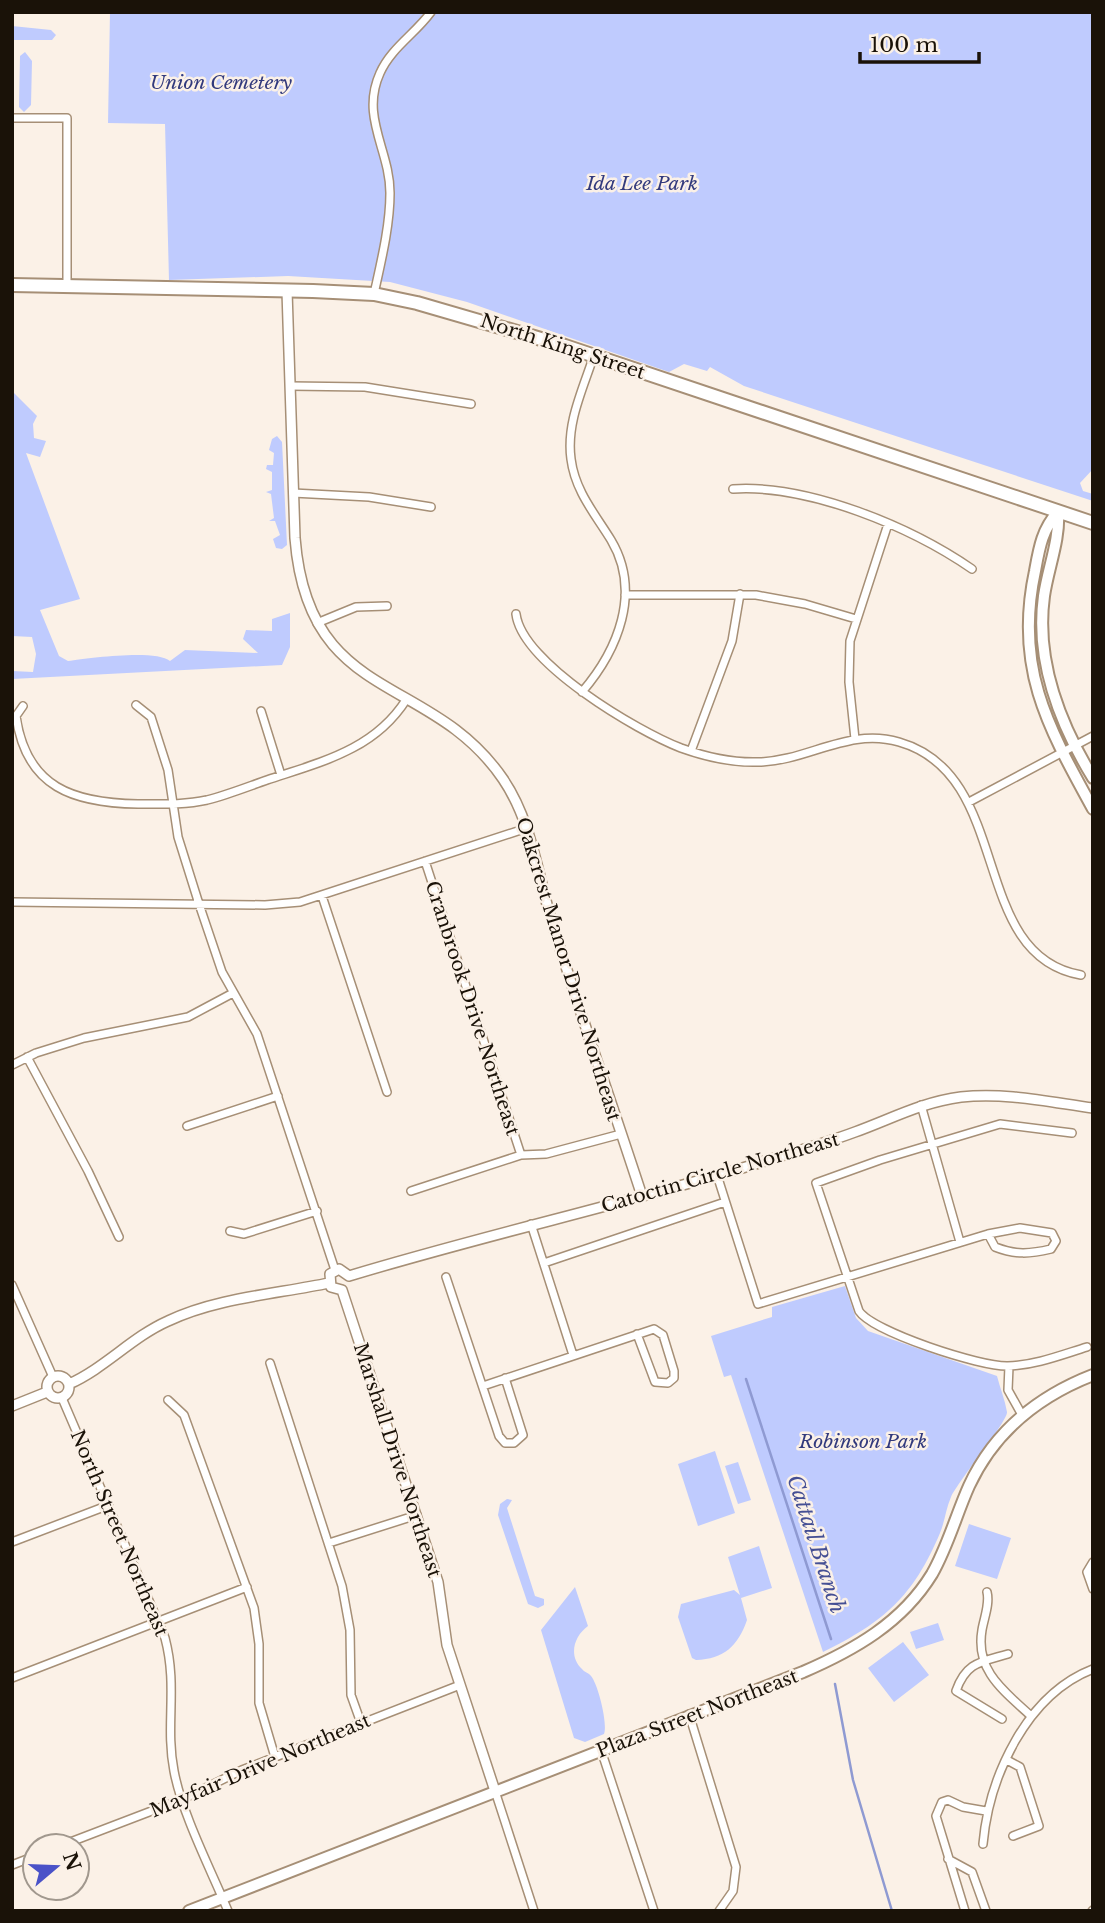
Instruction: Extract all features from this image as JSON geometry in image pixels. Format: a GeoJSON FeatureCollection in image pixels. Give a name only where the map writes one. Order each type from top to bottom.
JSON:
{"type":"FeatureCollection","features":[{"type":"Feature","properties":{"kind":"main road","name":"North King Street"},"geometry":{"type":"LineString","coordinates":[[12,285],[374,294],[463,314],[594,355],[1093,523]]}},
{"type":"Feature","properties":{"kind":"main road"},"geometry":{"type":"LineString","coordinates":[[1058,512],[1059,528],[1043,600],[1044,640],[1056,704],[1074,746],[1093,778]]}},
{"type":"Feature","properties":{"kind":"main road"},"geometry":{"type":"LineString","coordinates":[[1058,512],[1046,525],[1029,607],[1034,681],[1045,717],[1061,753],[1093,809]]}},
{"type":"Feature","properties":{"kind":"main road","name":"Plaza Street Northeast"},"geometry":{"type":"LineString","coordinates":[[189,1911],[841,1656],[892,1621],[932,1575],[975,1475],[999,1440],[1022,1415],[1056,1391],[1093,1375]]}},
{"type":"Feature","properties":{"kind":"street"},"geometry":{"type":"LineString","coordinates":[[374,294],[390,194],[386,166],[373,128],[373,98],[387,60],[432,12]]}},
{"type":"Feature","properties":{"kind":"street"},"geometry":{"type":"LineString","coordinates":[[12,118],[68,118],[67,287]]}},
{"type":"Feature","properties":{"kind":"street","name":"Oakcrest Manor Drive Northeast"},"geometry":{"type":"LineString","coordinates":[[287,291],[293,493],[299,573],[317,622],[354,667],[441,719],[475,744],[505,781],[527,828],[554,928],[642,1196]]}},
{"type":"Feature","properties":{"kind":"street"},"geometry":{"type":"LineString","coordinates":[[582,692],[615,643],[625,595],[625,579],[619,556],[581,494],[571,459],[572,421],[594,355]]}},
{"type":"Feature","properties":{"kind":"street"},"geometry":{"type":"LineString","coordinates":[[290,386],[365,387],[471,404]]}},
{"type":"Feature","properties":{"kind":"street"},"geometry":{"type":"LineString","coordinates":[[733,489],[761,488],[799,494],[888,524],[932,543],[972,569]]}},
{"type":"Feature","properties":{"kind":"street"},"geometry":{"type":"LineString","coordinates":[[293,493],[369,497],[431,507]]}},
{"type":"Feature","properties":{"kind":"street"},"geometry":{"type":"LineString","coordinates":[[855,738],[849,662],[856,619],[888,524]]}},
{"type":"Feature","properties":{"kind":"street"},"geometry":{"type":"LineString","coordinates":[[625,595],[740,594],[788,600],[856,619]]}},
{"type":"Feature","properties":{"kind":"street"},"geometry":{"type":"LineString","coordinates":[[691,751],[732,641],[740,594]]}},
{"type":"Feature","properties":{"kind":"street"},"geometry":{"type":"LineString","coordinates":[[317,622],[356,607],[387,606]]}},
{"type":"Feature","properties":{"kind":"street"},"geometry":{"type":"LineString","coordinates":[[516,614],[527,640],[582,692],[662,739],[691,751],[712,758],[760,762],[786,758],[855,738],[888,739],[917,748],[949,773],[969,802],[1023,940],[1044,962],[1081,975]]}},
{"type":"Feature","properties":{"kind":"street"},"geometry":{"type":"LineString","coordinates":[[23,706],[16,716],[23,748],[37,770],[57,788],[93,802],[173,804],[208,800],[365,744],[380,733],[406,700]]}},
{"type":"Feature","properties":{"kind":"street"},"geometry":{"type":"LineString","coordinates":[[136,705],[151,717],[168,770],[178,837],[199,904],[222,972],[257,1034],[335,1270]]}},
{"type":"Feature","properties":{"kind":"street"},"geometry":{"type":"LineString","coordinates":[[261,711],[281,775]]}},
{"type":"Feature","properties":{"kind":"street"},"geometry":{"type":"LineString","coordinates":[[969,802],[1093,736]]}},
{"type":"Feature","properties":{"kind":"street"},"geometry":{"type":"LineString","coordinates":[[12,902],[284,904],[322,896],[527,828]]}},
{"type":"Feature","properties":{"kind":"street","name":"Cranbrook Drive Northeast"},"geometry":{"type":"LineString","coordinates":[[425,861],[522,1155]]}},
{"type":"Feature","properties":{"kind":"street"},"geometry":{"type":"LineString","coordinates":[[322,896],[387,1092]]}},
{"type":"Feature","properties":{"kind":"street"},"geometry":{"type":"LineString","coordinates":[[12,1065],[27,1057],[84,1038],[188,1017],[233,993]]}},
{"type":"Feature","properties":{"kind":"street"},"geometry":{"type":"LineString","coordinates":[[27,1057],[88,1171],[119,1237]]}},
{"type":"Feature","properties":{"kind":"street"},"geometry":{"type":"LineString","coordinates":[[187,1126],[278,1096]]}},
{"type":"Feature","properties":{"kind":"street","name":"Catoctin Circle Northeast"},"geometry":{"type":"LineString","coordinates":[[349,1276],[717,1175],[857,1132],[921,1105],[959,1098],[992,1096],[1093,1108]]}},
{"type":"Feature","properties":{"kind":"street"},"geometry":{"type":"LineString","coordinates":[[921,1105],[960,1242]]}},
{"type":"Feature","properties":{"kind":"street"},"geometry":{"type":"LineString","coordinates":[[1072,1133],[1000,1124],[931,1143],[816,1183],[859,1311],[873,1325],[975,1361],[1009,1366],[1040,1362],[1087,1347]]}},
{"type":"Feature","properties":{"kind":"street"},"geometry":{"type":"LineString","coordinates":[[411,1191],[522,1155],[546,1154],[621,1133]]}},
{"type":"Feature","properties":{"kind":"street"},"geometry":{"type":"LineString","coordinates":[[717,1175],[758,1304],[1004,1229],[1035,1229],[1052,1233],[1056,1241],[1051,1248],[1031,1254],[1014,1253],[995,1247],[989,1234]]}},
{"type":"Feature","properties":{"kind":"street"},"geometry":{"type":"LineString","coordinates":[[544,1263],[725,1202]]}},
{"type":"Feature","properties":{"kind":"street"},"geometry":{"type":"LineString","coordinates":[[230,1231],[244,1234],[317,1211]]}},
{"type":"Feature","properties":{"kind":"street"},"geometry":{"type":"LineString","coordinates":[[531,1224],[573,1355]]}},
{"type":"Feature","properties":{"kind":"street"},"geometry":{"type":"LineString","coordinates":[[335,1270],[344,1270],[349,1276],[348,1285],[342,1290],[334,1289],[329,1283],[328,1277],[335,1270]]}},
{"type":"Feature","properties":{"kind":"street"},"geometry":{"type":"LineString","coordinates":[[446,1277],[499,1436],[505,1443],[513,1443],[523,1434],[505,1378]]}},
{"type":"Feature","properties":{"kind":"street"},"geometry":{"type":"LineString","coordinates":[[69,1384],[111,1361],[152,1329],[179,1316],[216,1305],[329,1283]]}},
{"type":"Feature","properties":{"kind":"street"},"geometry":{"type":"LineString","coordinates":[[12,1285],[53,1377]]}},
{"type":"Feature","properties":{"kind":"street","name":"Marshall Drive Northeast"},"geometry":{"type":"LineString","coordinates":[[342,1290],[438,1582],[443,1627],[534,1911]]}},
{"type":"Feature","properties":{"kind":"street"},"geometry":{"type":"LineString","coordinates":[[482,1386],[573,1355],[637,1334],[654,1329],[663,1335],[674,1371],[674,1378],[668,1383],[655,1382],[637,1334]]}},
{"type":"Feature","properties":{"kind":"street"},"geometry":{"type":"LineString","coordinates":[[270,1363],[347,1607],[351,1695],[361,1723]]}},
{"type":"Feature","properties":{"kind":"street"},"geometry":{"type":"LineString","coordinates":[[1009,1366],[1007,1390],[1022,1415]]}},
{"type":"Feature","properties":{"kind":"street"},"geometry":{"type":"LineString","coordinates":[[53,1377],[62,1377],[69,1384],[69,1390],[62,1398],[54,1398],[47,1392],[47,1383],[53,1377]]}},
{"type":"Feature","properties":{"kind":"street"},"geometry":{"type":"LineString","coordinates":[[12,1406],[47,1392]]}},
{"type":"Feature","properties":{"kind":"street","name":"North Street Northeast"},"geometry":{"type":"LineString","coordinates":[[62,1398],[159,1621],[171,1667],[171,1752],[183,1799],[228,1911]]}},
{"type":"Feature","properties":{"kind":"street"},"geometry":{"type":"LineString","coordinates":[[168,1401],[184,1416],[247,1587],[258,1626],[259,1703],[275,1757]]}},
{"type":"Feature","properties":{"kind":"street"},"geometry":{"type":"LineString","coordinates":[[12,1542],[109,1505]]}},
{"type":"Feature","properties":{"kind":"street"},"geometry":{"type":"LineString","coordinates":[[329,1543],[417,1515]]}},
{"type":"Feature","properties":{"kind":"street"},"geometry":{"type":"LineString","coordinates":[[1093,1562],[1087,1572],[1093,1589]]}},
{"type":"Feature","properties":{"kind":"street"},"geometry":{"type":"LineString","coordinates":[[12,1678],[247,1587]]}},
{"type":"Feature","properties":{"kind":"street"},"geometry":{"type":"LineString","coordinates":[[987,1592],[989,1598],[981,1635],[983,1662],[998,1686],[1031,1716]]}},
{"type":"Feature","properties":{"kind":"street"},"geometry":{"type":"LineString","coordinates":[[1002,1719],[956,1691],[962,1675],[983,1662],[1008,1654]]}},
{"type":"Feature","properties":{"kind":"street"},"geometry":{"type":"LineString","coordinates":[[983,1844],[986,1811],[1007,1760],[1031,1716],[1062,1686],[1093,1669]]}},
{"type":"Feature","properties":{"kind":"street","name":"Mayfair Drive Northeast"},"geometry":{"type":"LineString","coordinates":[[91,1834],[183,1799],[275,1757],[460,1685]]}},
{"type":"Feature","properties":{"kind":"street"},"geometry":{"type":"LineString","coordinates":[[689,1714],[736,1867],[733,1891],[719,1911]]}},
{"type":"Feature","properties":{"kind":"street"},"geometry":{"type":"LineString","coordinates":[[601,1750],[654,1911]]}},
{"type":"Feature","properties":{"kind":"street"},"geometry":{"type":"LineString","coordinates":[[1007,1760],[1020,1767],[1039,1826],[1013,1836]]}},
{"type":"Feature","properties":{"kind":"street"},"geometry":{"type":"LineString","coordinates":[[965,1911],[935,1819],[942,1802],[948,1800],[962,1807],[986,1811]]}},
{"type":"Feature","properties":{"kind":"street"},"geometry":{"type":"LineString","coordinates":[[948,1859],[972,1872],[986,1911]]}},
{"type":"Feature","properties":{"kind":"green space","name":"Ida Lee Park"},"geometry":{"type":"Polygon","coordinates":[[[110,12],[1093,12],[1093,469],[1080,483],[1083,491],[1093,494],[1093,501],[744,386],[710,367],[707,371],[684,364],[669,372],[467,302],[390,282],[288,276],[169,280],[165,124],[108,123],[110,12]]]}},
{"type":"Feature","properties":{"kind":"green space"},"geometry":{"type":"Polygon","coordinates":[[[12,26],[51,30],[56,35],[52,40],[12,40],[12,26]]]}},
{"type":"Feature","properties":{"kind":"green space"},"geometry":{"type":"Polygon","coordinates":[[[25,52],[32,61],[31,105],[24,112],[19,107],[20,56],[25,52]]]}},
{"type":"Feature","properties":{"kind":"green space"},"geometry":{"type":"Polygon","coordinates":[[[12,391],[37,416],[33,424],[34,438],[46,441],[40,457],[26,453],[80,599],[40,610],[59,656],[68,661],[122,655],[162,657],[170,661],[185,650],[258,653],[243,639],[246,630],[272,631],[272,619],[290,613],[290,647],[282,665],[12,679],[12,671],[33,672],[36,654],[32,637],[12,636],[12,391]]]}},
{"type":"Feature","properties":{"kind":"green space"},"geometry":{"type":"Polygon","coordinates":[[[277,436],[282,442],[287,545],[282,549],[276,548],[273,539],[280,535],[275,521],[269,521],[274,518],[271,494],[266,492],[272,490],[272,472],[266,469],[267,465],[273,465],[274,453],[269,450],[272,439],[277,436]]]}},
{"type":"Feature","properties":{"kind":"green space","name":"Robinson Park"},"geometry":{"type":"Polygon","coordinates":[[[845,1286],[856,1318],[868,1331],[997,1376],[1007,1412],[1000,1427],[951,1497],[930,1555],[907,1591],[880,1618],[823,1652],[731,1375],[724,1377],[711,1336],[772,1317],[772,1307],[845,1286]]]}},
{"type":"Feature","properties":{"kind":"green space"},"geometry":{"type":"Polygon","coordinates":[[[715,1451],[735,1513],[698,1526],[678,1464],[715,1451]]]}},
{"type":"Feature","properties":{"kind":"green space"},"geometry":{"type":"Polygon","coordinates":[[[738,1462],[751,1500],[738,1504],[725,1466],[738,1462]]]}},
{"type":"Feature","properties":{"kind":"green space"},"geometry":{"type":"Polygon","coordinates":[[[507,1499],[512,1500],[507,1508],[535,1596],[544,1599],[544,1605],[538,1608],[528,1604],[498,1515],[500,1504],[507,1499]]]}},
{"type":"Feature","properties":{"kind":"green space"},"geometry":{"type":"Polygon","coordinates":[[[969,1524],[1011,1538],[997,1579],[955,1566],[969,1524]]]}},
{"type":"Feature","properties":{"kind":"green space"},"geometry":{"type":"Polygon","coordinates":[[[759,1546],[772,1588],[741,1598],[747,1620],[739,1637],[729,1649],[715,1657],[696,1660],[692,1658],[678,1617],[681,1604],[734,1590],[740,1595],[728,1557],[759,1546]]]}},
{"type":"Feature","properties":{"kind":"green space"},"geometry":{"type":"Polygon","coordinates":[[[575,1587],[588,1626],[576,1641],[575,1658],[594,1680],[605,1722],[604,1734],[585,1742],[574,1738],[541,1630],[575,1587]]]}},
{"type":"Feature","properties":{"kind":"green space"},"geometry":{"type":"Polygon","coordinates":[[[938,1623],[944,1640],[916,1649],[910,1632],[938,1623]]]}},
{"type":"Feature","properties":{"kind":"green space"},"geometry":{"type":"Polygon","coordinates":[[[903,1642],[929,1675],[894,1702],[868,1668],[903,1642]]]}},
{"type":"Feature","properties":{"kind":"waterway","name":"Cattail Branch"},"geometry":{"type":"LineString","coordinates":[[746,1379],[831,1639]]}},
{"type":"Feature","properties":{"kind":"waterway","name":"Cattail Branch"},"geometry":{"type":"LineString","coordinates":[[835,1684],[853,1780],[892,1911]]}},
{"type":"Feature","properties":{"kind":"park label","name":"Union Cemetery"},"geometry":{"type":"Point","coordinates":[221,82]}}]}
